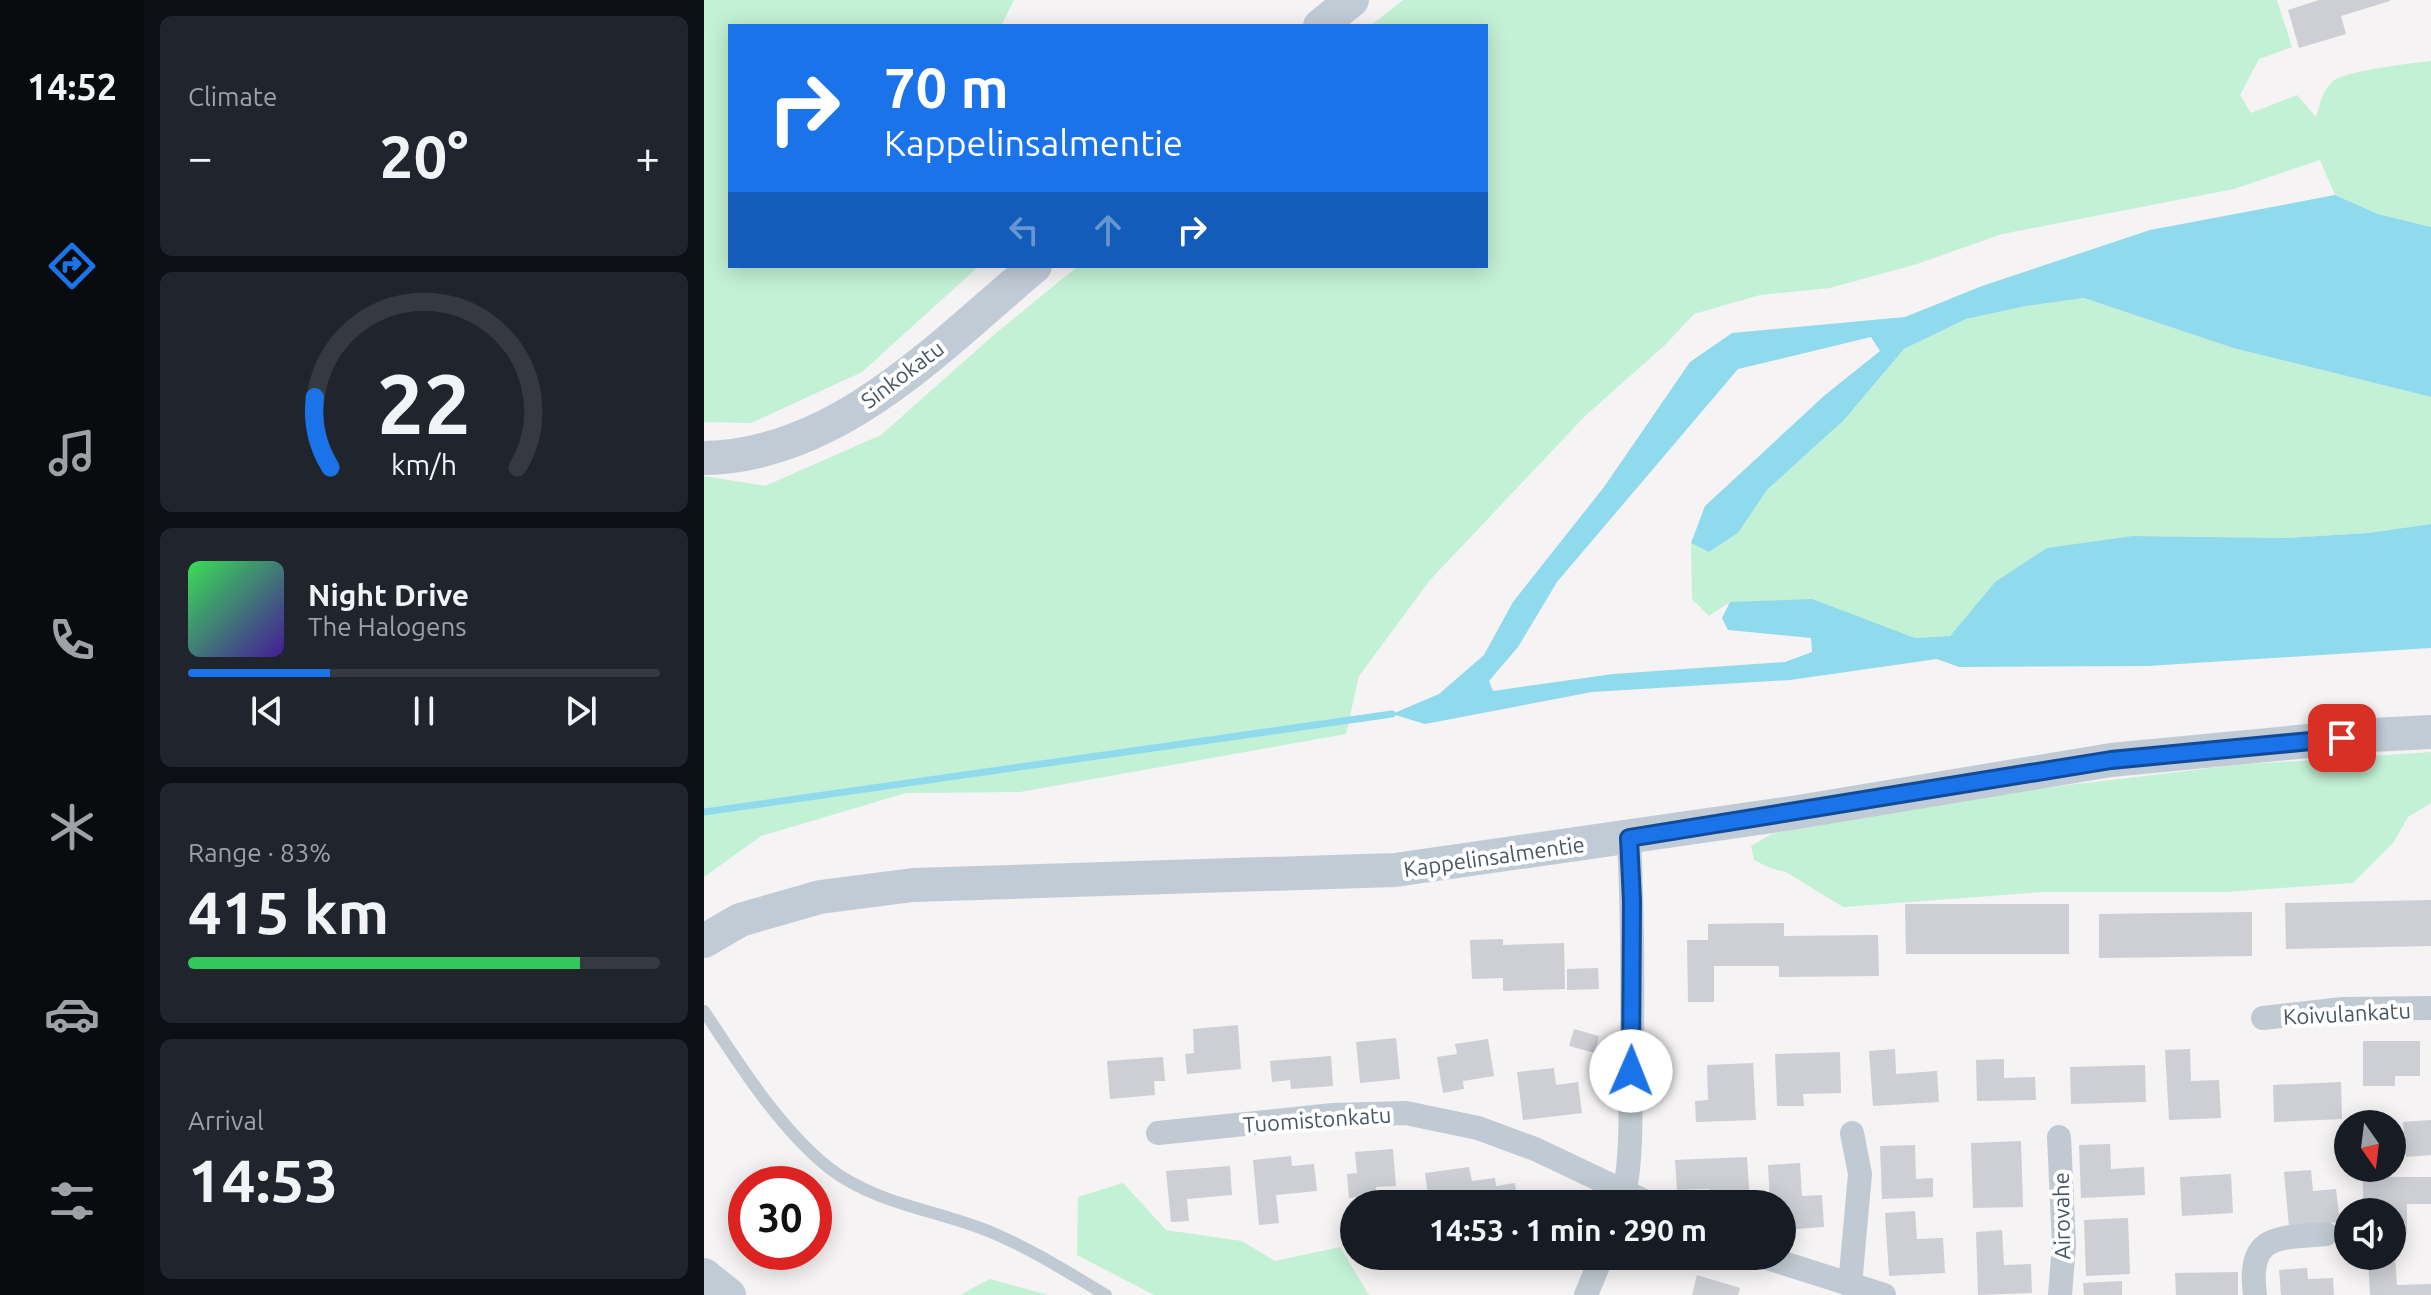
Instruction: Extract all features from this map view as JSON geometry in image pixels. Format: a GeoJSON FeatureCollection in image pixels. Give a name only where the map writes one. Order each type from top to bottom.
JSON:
{"type":"FeatureCollection","features":[{"type":"Feature","properties":{"kind":"street"},"geometry":{"type":"LineString","coordinates":[[1322,24],[1352,0]]}},
{"type":"Feature","properties":{"kind":"street","name":"Sinkokatu"},"geometry":{"type":"LineString","coordinates":[[704,458],[761,451],[844,417],[886,391],[1033,268]]}},
{"type":"Feature","properties":{"kind":"street","name":"Kappelinsalmentie"},"geometry":{"type":"LineString","coordinates":[[704,941],[740,920],[820,897],[913,885],[1395,870],[1629,838],[2111,760],[2431,732]]}},
{"type":"Feature","properties":{"kind":"street"},"geometry":{"type":"LineString","coordinates":[[1624,1190],[1633,1019],[1629,838]]}},
{"type":"Feature","properties":{"kind":"street","name":"Koivulankatu"},"geometry":{"type":"LineString","coordinates":[[2263,1018],[2343,1009],[2431,1008]]}},
{"type":"Feature","properties":{"kind":"street","name":"Tuomistonkatu"},"geometry":{"type":"LineString","coordinates":[[1158,1133],[1333,1115],[1406,1113],[1478,1128],[1535,1149],[1611,1190]]}},
{"type":"Feature","properties":{"kind":"street"},"geometry":{"type":"LineString","coordinates":[[1850,1285],[1860,1174],[1852,1133]]}},
{"type":"Feature","properties":{"kind":"street","name":"Airovahe"},"geometry":{"type":"LineString","coordinates":[[2059,1137],[2064,1245],[2060,1295]]}},
{"type":"Feature","properties":{"kind":"street"},"geometry":{"type":"LineString","coordinates":[[2255,1295],[2252,1270],[2258,1252],[2277,1238],[2326,1234]]}},
{"type":"Feature","properties":{"kind":"street"},"geometry":{"type":"LineString","coordinates":[[1796,1267],[1884,1295]]}},
{"type":"Feature","properties":{"kind":"street"},"geometry":{"type":"LineString","coordinates":[[1586,1295],[1596,1270]]}},
{"type":"Feature","properties":{"kind":"street"},"geometry":{"type":"LineString","coordinates":[[704,1275],[729,1295]]}},
{"type":"Feature","properties":{"kind":"lane"},"geometry":{"type":"LineString","coordinates":[[704,1011],[799,1142],[832,1170],[874,1195],[992,1233],[1034,1253],[1106,1295]]}},
{"type":"Feature","properties":{"kind":"green space"},"geometry":{"type":"Polygon","coordinates":[[[704,0],[1014,0],[1002,24],[728,24],[728,268],[977,268],[862,372],[751,423],[704,422],[704,0]]]}},
{"type":"Feature","properties":{"kind":"green space"},"geometry":{"type":"Polygon","coordinates":[[[1403,0],[2277,0],[2292,47],[2259,59],[2240,95],[2251,113],[2297,95],[2316,117],[2326,90],[2339,78],[2378,68],[2431,61],[2431,227],[2378,214],[2335,195],[2320,160],[2234,189],[2002,234],[1917,264],[1830,288],[1760,295],[1694,314],[1665,345],[1585,416],[1430,580],[1359,676],[1346,734],[1020,792],[906,793],[761,836],[704,877],[704,476],[765,486],[881,435],[996,333],[1076,268],[1488,268],[1488,24],[1373,24],[1403,0]]]}},
{"type":"Feature","properties":{"kind":"green space"},"geometry":{"type":"Polygon","coordinates":[[[2084,298],[2233,348],[2431,397],[2431,524],[2368,533],[2286,538],[2133,536],[1995,582],[1950,636],[1915,638],[1898,632],[1730,602],[1709,616],[1692,599],[1691,543],[1709,552],[1738,533],[1767,490],[1844,420],[1904,349],[1966,319],[2084,298]]]}},
{"type":"Feature","properties":{"kind":"green space"},"geometry":{"type":"Polygon","coordinates":[[[2431,752],[2431,803],[2408,817],[2393,843],[2353,883],[2225,892],[2043,892],[1843,907],[1786,872],[1754,860],[1751,846],[1772,834],[1829,821],[2043,788],[2237,765],[2431,752]]]}},
{"type":"Feature","properties":{"kind":"green space"},"geometry":{"type":"Polygon","coordinates":[[[1123,1183],[1166,1230],[1242,1241],[1275,1261],[1340,1247],[1340,1270],[1354,1270],[1369,1295],[1154,1295],[1077,1255],[1078,1197],[1123,1183]]]}},
{"type":"Feature","properties":{"kind":"green space"},"geometry":{"type":"Polygon","coordinates":[[[990,1279],[1048,1295],[960,1295],[990,1279]]]}},
{"type":"Feature","properties":{"kind":"water"},"geometry":{"type":"Polygon","coordinates":[[[2335,195],[2378,214],[2431,227],[2431,397],[2233,348],[2084,298],[2026,306],[1966,319],[1904,349],[1844,420],[1767,490],[1738,533],[1709,552],[1691,543],[1705,506],[1825,395],[1880,351],[1871,337],[1738,369],[1557,582],[1518,647],[1489,681],[1493,691],[1613,674],[1785,662],[1812,652],[1811,638],[1728,630],[1722,618],[1730,602],[1812,599],[1915,638],[1950,636],[1995,582],[2047,548],[2133,536],[2286,538],[2368,533],[2431,524],[2431,648],[2148,666],[1959,667],[1937,659],[1790,680],[1592,692],[1425,724],[1392,714],[1439,694],[1484,655],[1513,602],[1604,487],[1690,362],[1732,333],[1905,317],[1982,286],[2150,230],[2335,195]]]}},
{"type":"Feature","properties":{"kind":"building"},"geometry":{"type":"Polygon","coordinates":[[[2319,0],[2390,1],[2341,16],[2346,34],[2299,48],[2288,10],[2319,0]]]}},
{"type":"Feature","properties":{"kind":"building"},"geometry":{"type":"Polygon","coordinates":[[[2431,900],[2431,946],[2286,949],[2285,903],[2431,900]]]}},
{"type":"Feature","properties":{"kind":"building"},"geometry":{"type":"Polygon","coordinates":[[[1905,904],[2069,904],[2069,954],[1906,954],[1905,904]]]}},
{"type":"Feature","properties":{"kind":"building"},"geometry":{"type":"Polygon","coordinates":[[[2252,912],[2252,956],[2099,958],[2099,914],[2252,912]]]}},
{"type":"Feature","properties":{"kind":"building"},"geometry":{"type":"Polygon","coordinates":[[[1784,923],[1784,936],[1878,935],[1879,976],[1779,977],[1779,966],[1714,966],[1714,1002],[1688,1002],[1687,940],[1708,940],[1708,924],[1784,923]]]}},
{"type":"Feature","properties":{"kind":"building"},"geometry":{"type":"Polygon","coordinates":[[[1503,939],[1503,945],[1564,943],[1565,989],[1503,991],[1503,978],[1472,979],[1470,940],[1503,939]]]}},
{"type":"Feature","properties":{"kind":"building"},"geometry":{"type":"Polygon","coordinates":[[[1598,968],[1599,989],[1567,990],[1567,969],[1598,968]]]}},
{"type":"Feature","properties":{"kind":"building"},"geometry":{"type":"Polygon","coordinates":[[[1238,1025],[1241,1069],[1187,1074],[1185,1054],[1194,1053],[1193,1029],[1238,1025]]]}},
{"type":"Feature","properties":{"kind":"building"},"geometry":{"type":"Polygon","coordinates":[[[1574,1029],[1599,1036],[1595,1053],[1569,1046],[1574,1029]]]}},
{"type":"Feature","properties":{"kind":"building"},"geometry":{"type":"Polygon","coordinates":[[[1396,1038],[1400,1079],[1360,1083],[1356,1042],[1396,1038]]]}},
{"type":"Feature","properties":{"kind":"building"},"geometry":{"type":"Polygon","coordinates":[[[1488,1039],[1494,1076],[1463,1081],[1464,1089],[1443,1093],[1437,1057],[1457,1054],[1455,1044],[1488,1039]]]}},
{"type":"Feature","properties":{"kind":"building"},"geometry":{"type":"Polygon","coordinates":[[[2363,1041],[2420,1041],[2420,1076],[2395,1076],[2395,1086],[2363,1086],[2363,1041]]]}},
{"type":"Feature","properties":{"kind":"building"},"geometry":{"type":"Polygon","coordinates":[[[1895,1049],[1896,1074],[1937,1071],[1939,1102],[1873,1106],[1869,1051],[1895,1049]]]}},
{"type":"Feature","properties":{"kind":"building"},"geometry":{"type":"Polygon","coordinates":[[[2190,1049],[2191,1081],[2219,1080],[2221,1118],[2169,1120],[2165,1050],[2190,1049]]]}},
{"type":"Feature","properties":{"kind":"building"},"geometry":{"type":"Polygon","coordinates":[[[1840,1052],[1841,1093],[1803,1094],[1804,1106],[1777,1106],[1775,1054],[1840,1052]]]}},
{"type":"Feature","properties":{"kind":"building"},"geometry":{"type":"Polygon","coordinates":[[[1331,1056],[1333,1086],[1291,1089],[1290,1080],[1272,1082],[1270,1061],[1331,1056]]]}},
{"type":"Feature","properties":{"kind":"building"},"geometry":{"type":"Polygon","coordinates":[[[1163,1057],[1165,1081],[1154,1081],[1155,1095],[1110,1099],[1107,1061],[1163,1057]]]}},
{"type":"Feature","properties":{"kind":"building"},"geometry":{"type":"Polygon","coordinates":[[[2004,1059],[2004,1078],[2035,1077],[2036,1100],[1977,1101],[1976,1060],[2004,1059]]]}},
{"type":"Feature","properties":{"kind":"building"},"geometry":{"type":"Polygon","coordinates":[[[1753,1063],[1756,1120],[1696,1122],[1695,1101],[1708,1100],[1707,1065],[1753,1063]]]}},
{"type":"Feature","properties":{"kind":"building"},"geometry":{"type":"Polygon","coordinates":[[[2145,1065],[2146,1102],[2071,1104],[2070,1067],[2145,1065]]]}},
{"type":"Feature","properties":{"kind":"building"},"geometry":{"type":"Polygon","coordinates":[[[1554,1068],[1556,1085],[1578,1082],[1582,1113],[1523,1120],[1517,1072],[1554,1068]]]}},
{"type":"Feature","properties":{"kind":"building"},"geometry":{"type":"Polygon","coordinates":[[[2341,1082],[2342,1110],[2334,1110],[2334,1119],[2274,1122],[2273,1085],[2341,1082]]]}},
{"type":"Feature","properties":{"kind":"building"},"geometry":{"type":"Polygon","coordinates":[[[2431,1120],[2431,1155],[2406,1157],[2406,1122],[2431,1120]]]}},
{"type":"Feature","properties":{"kind":"building"},"geometry":{"type":"Polygon","coordinates":[[[2021,1141],[2023,1207],[1973,1208],[1971,1143],[2021,1141]]]}},
{"type":"Feature","properties":{"kind":"building"},"geometry":{"type":"Polygon","coordinates":[[[2110,1144],[2111,1169],[2144,1167],[2145,1195],[2081,1198],[2079,1145],[2110,1144]]]}},
{"type":"Feature","properties":{"kind":"building"},"geometry":{"type":"Polygon","coordinates":[[[1915,1145],[1916,1179],[1933,1178],[1933,1197],[1882,1199],[1880,1146],[1915,1145]]]}},
{"type":"Feature","properties":{"kind":"building"},"geometry":{"type":"Polygon","coordinates":[[[1393,1149],[1396,1186],[1348,1190],[1347,1174],[1357,1173],[1355,1152],[1393,1149]]]}},
{"type":"Feature","properties":{"kind":"building"},"geometry":{"type":"Polygon","coordinates":[[[1291,1156],[1292,1166],[1314,1164],[1317,1191],[1276,1195],[1279,1223],[1259,1225],[1253,1160],[1291,1156]]]}},
{"type":"Feature","properties":{"kind":"building"},"geometry":{"type":"Polygon","coordinates":[[[1747,1157],[1749,1190],[1677,1190],[1675,1160],[1747,1157]]]}},
{"type":"Feature","properties":{"kind":"building"},"geometry":{"type":"Polygon","coordinates":[[[1800,1163],[1802,1196],[1822,1195],[1824,1227],[1796,1229],[1796,1190],[1769,1190],[1768,1165],[1800,1163]]]}},
{"type":"Feature","properties":{"kind":"building"},"geometry":{"type":"Polygon","coordinates":[[[1230,1166],[1232,1195],[1187,1199],[1189,1221],[1171,1222],[1166,1171],[1230,1166]]]}},
{"type":"Feature","properties":{"kind":"building"},"geometry":{"type":"Polygon","coordinates":[[[1469,1167],[1472,1181],[1495,1178],[1496,1186],[1515,1183],[1516,1190],[1427,1190],[1425,1173],[1469,1167]]]}},
{"type":"Feature","properties":{"kind":"building"},"geometry":{"type":"Polygon","coordinates":[[[2311,1170],[2313,1191],[2336,1189],[2334,1223],[2289,1227],[2284,1172],[2311,1170]]]}},
{"type":"Feature","properties":{"kind":"building"},"geometry":{"type":"Polygon","coordinates":[[[2231,1174],[2233,1213],[2182,1216],[2180,1177],[2231,1174]]]}},
{"type":"Feature","properties":{"kind":"building"},"geometry":{"type":"Polygon","coordinates":[[[2406,1177],[2431,1177],[2431,1204],[2407,1204],[2407,1234],[2406,1198],[2363,1198],[2363,1182],[2406,1182],[2406,1177]]]}},
{"type":"Feature","properties":{"kind":"building"},"geometry":{"type":"Polygon","coordinates":[[[1915,1211],[1917,1239],[1943,1238],[1945,1273],[1889,1276],[1885,1213],[1915,1211]]]}},
{"type":"Feature","properties":{"kind":"building"},"geometry":{"type":"Polygon","coordinates":[[[2128,1218],[2130,1274],[2086,1276],[2084,1220],[2128,1218]]]}},
{"type":"Feature","properties":{"kind":"building"},"geometry":{"type":"Polygon","coordinates":[[[2002,1230],[2004,1265],[2031,1264],[2032,1293],[1978,1295],[1976,1232],[2002,1230]]]}},
{"type":"Feature","properties":{"kind":"building"},"geometry":{"type":"Polygon","coordinates":[[[2307,1268],[2308,1279],[2333,1278],[2334,1295],[2281,1295],[2279,1270],[2307,1268]]]}},
{"type":"Feature","properties":{"kind":"building"},"geometry":{"type":"Polygon","coordinates":[[[2369,1270],[2396,1270],[2397,1285],[2431,1284],[2431,1295],[2370,1295],[2369,1270]]]}},
{"type":"Feature","properties":{"kind":"building"},"geometry":{"type":"Polygon","coordinates":[[[2238,1272],[2238,1295],[2176,1295],[2175,1273],[2238,1272]]]}},
{"type":"Feature","properties":{"kind":"building"},"geometry":{"type":"Polygon","coordinates":[[[1697,1275],[1740,1288],[1738,1295],[1692,1295],[1697,1275]]]}},
{"type":"Feature","properties":{"kind":"building"},"geometry":{"type":"Polygon","coordinates":[[[2122,1281],[2122,1295],[2084,1295],[2083,1283],[2122,1281]]]}},
{"type":"Feature","properties":{"kind":"waterway"},"geometry":{"type":"LineString","coordinates":[[704,812],[1392,714]]}},
{"type":"Feature","properties":{"kind":"route"},"geometry":{"type":"LineString","coordinates":[[1631,1071],[1632,901],[1629,838],[2111,760],[2342,738]]}}]}
